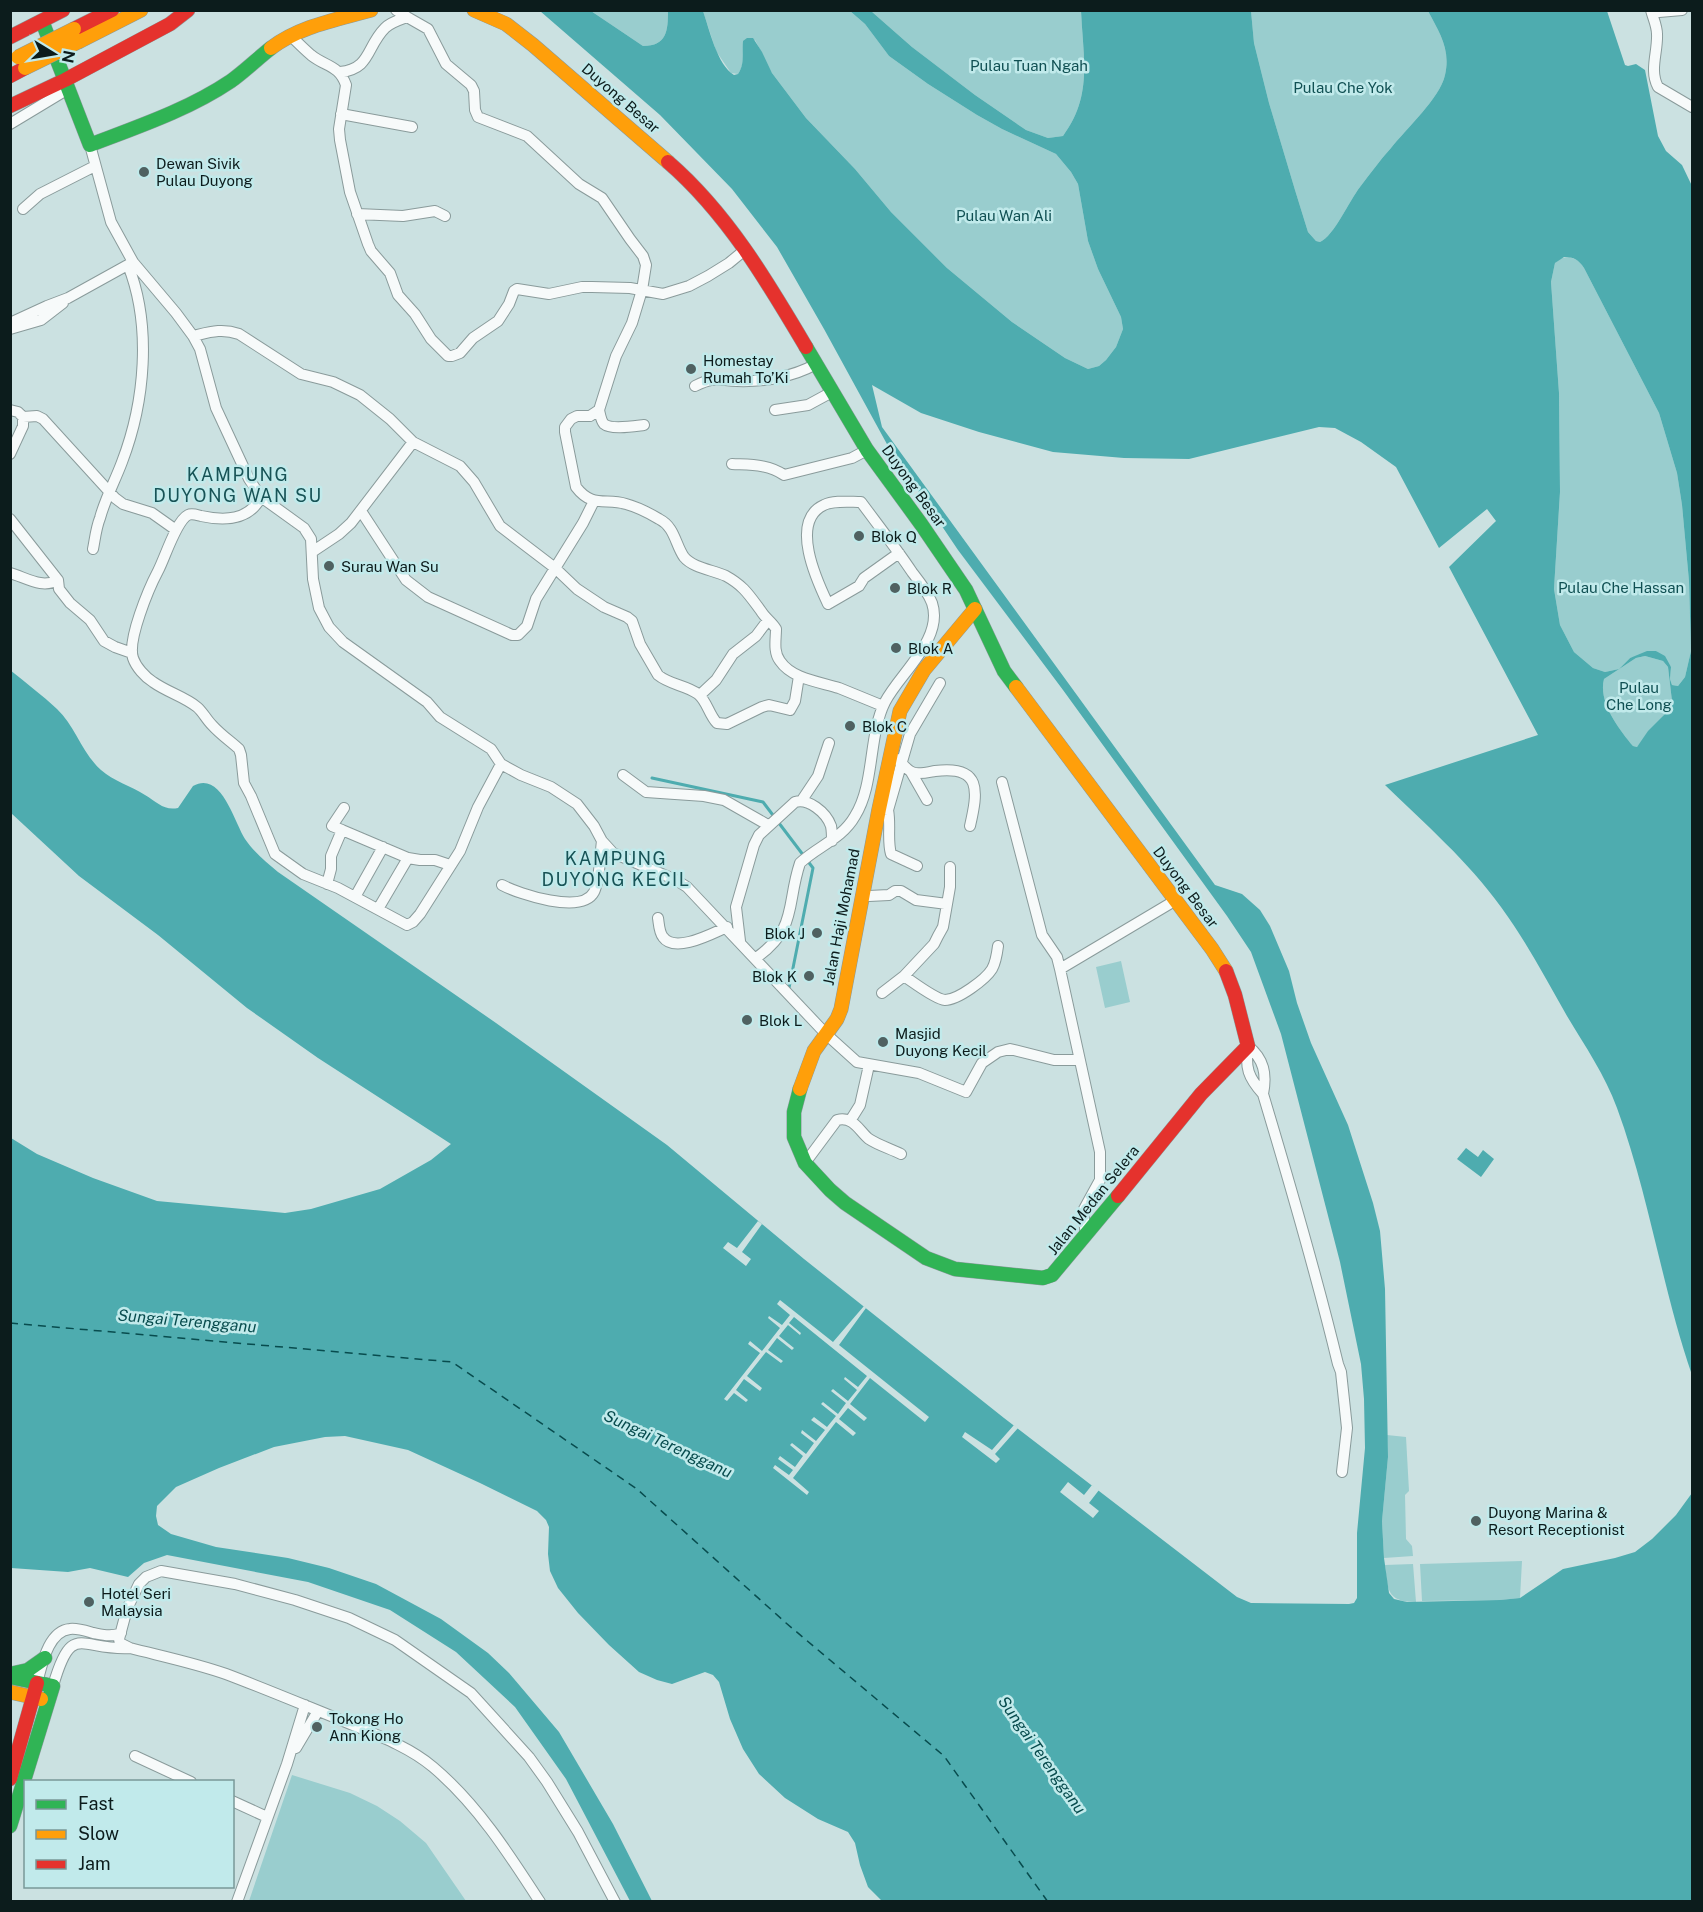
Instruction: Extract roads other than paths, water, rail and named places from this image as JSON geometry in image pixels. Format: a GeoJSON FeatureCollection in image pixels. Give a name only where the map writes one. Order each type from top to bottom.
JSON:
{"type":"FeatureCollection","features":[{"type":"Feature","properties":{"kind":"main road"},"geometry":{"type":"LineString","coordinates":[[10,37],[38,16],[63,10]]}},
{"type":"Feature","properties":{"kind":"main road"},"geometry":{"type":"LineString","coordinates":[[77,35],[112,10]]}},
{"type":"Feature","properties":{"kind":"main road"},"geometry":{"type":"LineString","coordinates":[[10,76],[18,62],[77,35],[141,10]]}},
{"type":"Feature","properties":{"kind":"main road"},"geometry":{"type":"LineString","coordinates":[[10,105],[66,85],[170,24],[188,10]]}},
{"type":"Feature","properties":{"kind":"main road"},"geometry":{"type":"LineString","coordinates":[[38,16],[90,145],[158,119],[222,87],[239,77],[290,35],[371,10]]}},
{"type":"Feature","properties":{"kind":"main road","name":"Duyong Besar"},"geometry":{"type":"LineString","coordinates":[[474,10],[506,24],[642,138],[699,192],[746,249],[770,285],[867,450],[966,590],[1004,671],[1212,949],[1227,973],[1248,1046]]}},
{"type":"Feature","properties":{"kind":"main road","name":"Jalan Haji Mohamad"},"geometry":{"type":"LineString","coordinates":[[826,1034],[841,1009],[862,895],[896,758],[903,704],[910,690],[975,609]]}},
{"type":"Feature","properties":{"kind":"main road","name":"Jalan Medan Selera"},"geometry":{"type":"LineString","coordinates":[[826,1034],[814,1051],[794,1112],[794,1137],[805,1163],[830,1190],[865,1218],[926,1258],[955,1269],[1043,1278],[1052,1275],[1200,1094],[1248,1046]]}},
{"type":"Feature","properties":{"kind":"main road"},"geometry":{"type":"LineString","coordinates":[[10,1676],[28,1670],[45,1658]]}},
{"type":"Feature","properties":{"kind":"main road"},"geometry":{"type":"LineString","coordinates":[[10,1676],[53,1686],[24,1780]]}},
{"type":"Feature","properties":{"kind":"main road"},"geometry":{"type":"LineString","coordinates":[[10,1779],[37,1683]]}},
{"type":"Feature","properties":{"kind":"main road"},"geometry":{"type":"LineString","coordinates":[[10,1694],[49,1701]]}},
{"type":"Feature","properties":{"kind":"main road"},"geometry":{"type":"LineString","coordinates":[[10,1694],[25,1717],[25,1725]]}},
{"type":"Feature","properties":{"kind":"main road"},"geometry":{"type":"LineString","coordinates":[[10,1826],[24,1781]]}},
{"type":"Feature","properties":{"kind":"street"},"geometry":{"type":"LineString","coordinates":[[396,10],[428,28],[446,64],[471,85],[478,117],[527,136],[579,184],[602,198],[643,256],[646,265],[642,290],[632,323],[616,356],[599,410],[602,420],[607,425],[618,427],[644,425]]}},
{"type":"Feature","properties":{"kind":"street"},"geometry":{"type":"LineString","coordinates":[[1652,10],[1659,12],[1682,10]]}},
{"type":"Feature","properties":{"kind":"street"},"geometry":{"type":"LineString","coordinates":[[1652,10],[1657,29],[1655,81],[1658,87],[1692,107]]}},
{"type":"Feature","properties":{"kind":"street"},"geometry":{"type":"LineString","coordinates":[[340,72],[352,71],[360,66],[386,26],[406,17]]}},
{"type":"Feature","properties":{"kind":"street"},"geometry":{"type":"LineString","coordinates":[[290,35],[311,55],[340,72],[346,85],[340,114],[340,140],[350,192],[371,251],[390,273],[398,295],[415,314],[431,339],[448,356],[460,352],[473,339],[498,321],[514,291],[549,294],[582,287],[642,290],[663,294],[689,286],[729,263],[746,249]]}},
{"type":"Feature","properties":{"kind":"street"},"geometry":{"type":"LineString","coordinates":[[10,124],[66,85]]}},
{"type":"Feature","properties":{"kind":"street"},"geometry":{"type":"LineString","coordinates":[[340,114],[412,127]]}},
{"type":"Feature","properties":{"kind":"street"},"geometry":{"type":"LineString","coordinates":[[90,145],[111,222],[130,263],[137,291],[143,376],[131,435],[100,517],[93,549]]}},
{"type":"Feature","properties":{"kind":"street"},"geometry":{"type":"LineString","coordinates":[[23,209],[40,194],[95,166]]}},
{"type":"Feature","properties":{"kind":"street"},"geometry":{"type":"LineString","coordinates":[[357,214],[403,216],[435,211],[445,216]]}},
{"type":"Feature","properties":{"kind":"street"},"geometry":{"type":"LineString","coordinates":[[10,323],[68,298],[130,263]]}},
{"type":"Feature","properties":{"kind":"street"},"geometry":{"type":"LineString","coordinates":[[130,263],[176,313],[193,336],[200,349],[216,408],[244,470],[261,497],[304,528],[310,539],[319,608],[329,627],[343,642],[427,702],[440,717],[491,749],[501,765],[551,787],[578,804],[602,841],[613,853],[682,883],[727,927],[826,1034],[857,1062],[919,1073],[966,1092],[981,1063],[998,1052],[1010,1050],[1054,1060],[1079,1060]]}},
{"type":"Feature","properties":{"kind":"street"},"geometry":{"type":"LineString","coordinates":[[10,329],[41,320],[68,298]]}},
{"type":"Feature","properties":{"kind":"street"},"geometry":{"type":"LineString","coordinates":[[193,336],[216,330],[239,334],[301,374],[333,382],[360,395],[414,442],[460,466],[474,482],[500,525],[555,568],[577,589],[604,607],[632,621],[640,644],[658,675],[700,695],[713,719],[727,724],[762,706],[769,705],[790,710],[795,701],[799,676]]}},
{"type":"Feature","properties":{"kind":"street"},"geometry":{"type":"LineString","coordinates":[[695,386],[716,378],[743,381],[788,375],[816,364]]}},
{"type":"Feature","properties":{"kind":"street"},"geometry":{"type":"LineString","coordinates":[[775,410],[808,405],[832,392]]}},
{"type":"Feature","properties":{"kind":"street"},"geometry":{"type":"LineString","coordinates":[[10,410],[18,412],[23,417],[23,426],[10,454]]}},
{"type":"Feature","properties":{"kind":"street"},"geometry":{"type":"LineString","coordinates":[[599,410],[590,416],[571,418],[566,427],[565,432],[576,487],[580,492],[594,501],[625,503],[663,521],[674,535],[685,558],[742,586],[776,629],[776,652],[779,660],[790,671],[883,706]]}},
{"type":"Feature","properties":{"kind":"street"},"geometry":{"type":"LineString","coordinates":[[23,417],[37,416],[46,421],[110,493],[123,504],[152,513],[176,530]]}},
{"type":"Feature","properties":{"kind":"street"},"geometry":{"type":"LineString","coordinates":[[312,552],[339,534],[361,511],[414,442]]}},
{"type":"Feature","properties":{"kind":"street"},"geometry":{"type":"LineString","coordinates":[[732,464],[769,467],[784,476],[852,458],[867,450]]}},
{"type":"Feature","properties":{"kind":"street"},"geometry":{"type":"LineString","coordinates":[[261,497],[252,511],[222,520],[189,515],[176,530],[168,553],[146,596],[132,653],[138,667],[151,681],[197,707],[210,724],[239,750],[244,783],[275,854],[303,874],[356,897],[408,925],[420,914],[460,851],[478,807],[501,765]]}},
{"type":"Feature","properties":{"kind":"street"},"geometry":{"type":"LineString","coordinates":[[361,511],[406,580],[414,588],[428,597],[512,635],[518,635],[527,626],[536,599],[594,501]]}},
{"type":"Feature","properties":{"kind":"street"},"geometry":{"type":"LineString","coordinates":[[756,958],[773,944],[784,928],[789,917],[798,870],[806,859],[850,825],[857,814],[863,798],[883,706],[894,686],[930,636],[933,626],[932,603],[899,553],[861,502],[829,503],[821,506],[811,519],[808,538],[810,558],[816,579],[828,604],[859,586],[864,578],[899,553]]}},
{"type":"Feature","properties":{"kind":"street"},"geometry":{"type":"LineString","coordinates":[[10,519],[58,580],[59,589],[70,603],[90,620],[104,640],[132,653]]}},
{"type":"Feature","properties":{"kind":"street"},"geometry":{"type":"LineString","coordinates":[[10,573],[44,584],[51,584],[58,580]]}},
{"type":"Feature","properties":{"kind":"street"},"geometry":{"type":"LineString","coordinates":[[700,695],[716,680],[733,654],[756,636],[768,620]]}},
{"type":"Feature","properties":{"kind":"street"},"geometry":{"type":"LineString","coordinates":[[918,654],[930,664]]}},
{"type":"Feature","properties":{"kind":"street"},"geometry":{"type":"LineString","coordinates":[[927,800],[911,772],[896,758],[940,683]]}},
{"type":"Feature","properties":{"kind":"street"},"geometry":{"type":"LineString","coordinates":[[802,800],[818,776],[828,743]]}},
{"type":"Feature","properties":{"kind":"street"},"geometry":{"type":"LineString","coordinates":[[911,772],[951,769],[965,774],[976,789],[970,825]]}},
{"type":"Feature","properties":{"kind":"street"},"geometry":{"type":"LineString","coordinates":[[623,775],[646,792],[704,796],[724,800],[773,821]]}},
{"type":"Feature","properties":{"kind":"street"},"geometry":{"type":"LineString","coordinates":[[1002,782],[1042,935],[1057,957],[1100,1152],[1100,1179],[1083,1211],[1086,1236]]}},
{"type":"Feature","properties":{"kind":"street"},"geometry":{"type":"LineString","coordinates":[[740,941],[737,915],[738,896],[759,835],[795,802],[802,800],[811,804],[826,817],[831,827],[832,841]]}},
{"type":"Feature","properties":{"kind":"street"},"geometry":{"type":"LineString","coordinates":[[344,808],[332,826],[408,858],[435,860],[450,865]]}},
{"type":"Feature","properties":{"kind":"street"},"geometry":{"type":"LineString","coordinates":[[883,809],[891,822],[888,844],[891,854],[917,866]]}},
{"type":"Feature","properties":{"kind":"street"},"geometry":{"type":"LineString","coordinates":[[327,884],[331,856],[342,830]]}},
{"type":"Feature","properties":{"kind":"street"},"geometry":{"type":"LineString","coordinates":[[502,885],[515,892],[544,900],[566,901],[588,898],[594,893],[596,885],[602,841]]}},
{"type":"Feature","properties":{"kind":"street"},"geometry":{"type":"LineString","coordinates":[[356,897],[383,847]]}},
{"type":"Feature","properties":{"kind":"street"},"geometry":{"type":"LineString","coordinates":[[378,909],[408,858]]}},
{"type":"Feature","properties":{"kind":"street"},"geometry":{"type":"LineString","coordinates":[[882,993],[904,976],[934,944],[943,927],[950,887],[950,867]]}},
{"type":"Feature","properties":{"kind":"street"},"geometry":{"type":"LineString","coordinates":[[862,895],[889,895],[895,891],[901,891],[916,900],[947,904]]}},
{"type":"Feature","properties":{"kind":"street"},"geometry":{"type":"LineString","coordinates":[[1060,969],[1176,900]]}},
{"type":"Feature","properties":{"kind":"street"},"geometry":{"type":"LineString","coordinates":[[658,918],[663,938],[668,941],[698,941],[727,927]]}},
{"type":"Feature","properties":{"kind":"street"},"geometry":{"type":"LineString","coordinates":[[904,976],[938,997],[944,1000],[949,999],[967,991],[987,975],[996,960],[998,946]]}},
{"type":"Feature","properties":{"kind":"street","name":"Duyong Besar"},"geometry":{"type":"LineString","coordinates":[[1248,1046],[1259,1055],[1266,1079],[1263,1094],[1303,1229],[1341,1372],[1347,1428],[1342,1472]]}},
{"type":"Feature","properties":{"kind":"street"},"geometry":{"type":"LineString","coordinates":[[850,1121],[860,1105],[869,1065]]}},
{"type":"Feature","properties":{"kind":"street"},"geometry":{"type":"LineString","coordinates":[[805,1163],[837,1120],[841,1119],[850,1121],[863,1130],[869,1138],[901,1154]]}},
{"type":"Feature","properties":{"kind":"street"},"geometry":{"type":"LineString","coordinates":[[540,1902],[522,1873],[474,1809],[430,1765],[404,1748],[305,1705],[225,1674],[129,1648],[120,1643],[127,1609],[139,1584],[146,1576],[161,1571],[235,1584],[295,1600],[349,1618],[395,1640],[471,1693],[529,1757],[548,1782],[578,1832],[615,1902]]}},
{"type":"Feature","properties":{"kind":"street"},"geometry":{"type":"LineString","coordinates":[[37,1683],[55,1636],[62,1631],[76,1629],[108,1636],[121,1633]]}},
{"type":"Feature","properties":{"kind":"street"},"geometry":{"type":"LineString","coordinates":[[53,1686],[63,1656],[70,1646],[86,1642],[115,1649],[129,1648]]}},
{"type":"Feature","properties":{"kind":"street"},"geometry":{"type":"LineString","coordinates":[[237,1902],[287,1764],[305,1705]]}},
{"type":"Feature","properties":{"kind":"street"},"geometry":{"type":"LineString","coordinates":[[287,1764],[318,1711]]}},
{"type":"Feature","properties":{"kind":"street"},"geometry":{"type":"LineString","coordinates":[[135,1756],[187,1780]]}},
{"type":"Feature","properties":{"kind":"street"},"geometry":{"type":"LineString","coordinates":[[234,1802],[267,1817]]}},
{"type":"Feature","properties":{"kind":"water","name":"Sungai Terengganu"},"geometry":{"type":"Polygon","coordinates":[[[540,11],[591,11],[643,46],[657,43],[665,36],[668,11],[703,11],[718,55],[734,75],[738,74],[742,66],[743,41],[753,38],[772,73],[806,118],[855,169],[891,212],[947,268],[1012,322],[1065,358],[1088,369],[1099,366],[1106,360],[1116,347],[1123,329],[1121,317],[1098,269],[1088,241],[1078,184],[1071,172],[1056,154],[977,115],[889,56],[865,24],[850,11],[871,11],[912,47],[975,95],[1026,130],[1048,138],[1063,136],[1079,106],[1084,76],[1081,11],[1251,11],[1254,43],[1269,103],[1308,232],[1320,242],[1331,233],[1360,187],[1430,103],[1442,84],[1446,66],[1445,49],[1428,11],[1607,11],[1625,65],[1636,64],[1645,70],[1658,136],[1666,151],[1682,165],[1692,186],[1692,1375],[1672,1309],[1638,1174],[1617,1108],[1601,1072],[1501,907],[1460,858],[1385,785],[1538,735],[1449,567],[1496,521],[1487,509],[1439,548],[1396,467],[1361,442],[1335,428],[1319,427],[1189,459],[1124,458],[1053,452],[921,413],[872,385],[882,427],[1215,885],[1242,894],[1260,910],[1270,926],[1289,971],[1311,1043],[1348,1125],[1380,1231],[1385,1289],[1388,1457],[1382,1521],[1389,1593],[1394,1599],[1407,1602],[1520,1598],[1563,1569],[1635,1552],[1676,1515],[1692,1493],[1692,1901],[882,1901],[868,1887],[855,1843],[848,1832],[818,1819],[785,1798],[759,1774],[743,1749],[730,1719],[719,1682],[713,1675],[705,1672],[672,1684],[639,1672],[578,1613],[558,1588],[550,1571],[549,1527],[537,1511],[408,1450],[345,1436],[325,1437],[274,1447],[176,1487],[157,1506],[158,1525],[171,1534],[216,1547],[288,1558],[329,1568],[376,1584],[441,1619],[488,1653],[509,1673],[559,1732],[613,1824],[652,1901],[630,1901],[566,1779],[515,1707],[456,1652],[390,1610],[308,1582],[167,1555],[144,1563],[128,1577],[90,1568],[68,1572],[11,1568],[11,1138],[37,1154],[93,1178],[157,1201],[285,1213],[311,1209],[380,1189],[431,1160],[451,1144],[318,1058],[247,1008],[158,935],[79,876],[11,813],[10,670],[57,709],[69,723],[94,763],[111,777],[161,805],[173,809],[178,808],[193,786],[203,783],[219,791],[245,839],[260,857],[278,872],[667,1145],[804,1259],[1004,1418],[1237,1597],[1251,1603],[1349,1604],[1354,1603],[1357,1598],[1357,1533],[1365,1448],[1361,1364],[1340,1262],[1281,1034],[1251,952],[1063,690],[958,550],[888,446],[777,247],[732,189],[660,115],[540,11]],[[1564,257],[1555,263],[1551,282],[1559,393],[1560,492],[1554,589],[1560,625],[1574,652],[1593,668],[1605,672],[1619,669],[1630,658],[1647,651],[1656,651],[1665,656],[1671,667],[1672,685],[1678,686],[1685,677],[1691,651],[1689,581],[1677,473],[1659,413],[1584,268],[1576,260],[1564,257]],[[1645,656],[1636,658],[1604,679],[1603,688],[1611,715],[1627,739],[1637,747],[1648,731],[1666,713],[1672,701],[1668,667],[1663,661],[1645,656]]]}},
{"type":"Feature","properties":{"kind":"water"},"geometry":{"type":"Polygon","coordinates":[[[1466,1148],[1478,1157],[1483,1150],[1494,1159],[1481,1177],[1457,1159],[1466,1148]]]}},
{"type":"Feature","properties":{"kind":"waterway"},"geometry":{"type":"LineString","coordinates":[[652,778],[763,802],[813,868],[789,988]]}},
{"type":"Feature","properties":{"kind":"place","name":"Dewan Sivik Pulau Duyong"},"geometry":{"type":"Point","coordinates":[144,172]}},
{"type":"Feature","properties":{"kind":"place","name":"Homestay Rumah To’Ki"},"geometry":{"type":"Point","coordinates":[691,369]}},
{"type":"Feature","properties":{"kind":"place","name":"Blok Q"},"geometry":{"type":"Point","coordinates":[859,536]}},
{"type":"Feature","properties":{"kind":"place","name":"Surau Wan Su"},"geometry":{"type":"Point","coordinates":[329,566]}},
{"type":"Feature","properties":{"kind":"place","name":"Blok R"},"geometry":{"type":"Point","coordinates":[895,588]}},
{"type":"Feature","properties":{"kind":"place","name":"Blok A"},"geometry":{"type":"Point","coordinates":[896,648]}},
{"type":"Feature","properties":{"kind":"place","name":"Blok C"},"geometry":{"type":"Point","coordinates":[850,726]}},
{"type":"Feature","properties":{"kind":"place","name":"Blok J"},"geometry":{"type":"Point","coordinates":[817,933]}},
{"type":"Feature","properties":{"kind":"place","name":"Blok K"},"geometry":{"type":"Point","coordinates":[809,976]}},
{"type":"Feature","properties":{"kind":"place","name":"Blok L"},"geometry":{"type":"Point","coordinates":[747,1020]}},
{"type":"Feature","properties":{"kind":"place","name":"Masjid Duyong Kecil"},"geometry":{"type":"Point","coordinates":[883,1042]}},
{"type":"Feature","properties":{"kind":"place","name":"Duyong Marina & Resort Receptionist"},"geometry":{"type":"Point","coordinates":[1476,1521]}},
{"type":"Feature","properties":{"kind":"place","name":"Hotel Seri Malaysia"},"geometry":{"type":"Point","coordinates":[89,1602]}},
{"type":"Feature","properties":{"kind":"place","name":"Tokong Ho Ann Kiong"},"geometry":{"type":"Point","coordinates":[317,1727]}},
{"type":"Feature","properties":{"kind":"district","name":"KAMPUNG DUYONG WAN SU"},"geometry":{"type":"Point","coordinates":[238,484]}},
{"type":"Feature","properties":{"kind":"district","name":"KAMPUNG DUYONG KECIL"},"geometry":{"type":"Point","coordinates":[616,868]}},
{"type":"Feature","properties":{"kind":"park label","name":"Pulau Tuan Ngah"},"geometry":{"type":"Point","coordinates":[1029,65]}},
{"type":"Feature","properties":{"kind":"park label","name":"Pulau Che Yok"},"geometry":{"type":"Point","coordinates":[1343,87]}},
{"type":"Feature","properties":{"kind":"park label","name":"Pulau Wan Ali"},"geometry":{"type":"Point","coordinates":[1004,215]}},
{"type":"Feature","properties":{"kind":"park label","name":"Pulau Che Hassan"},"geometry":{"type":"Point","coordinates":[1621,587]}},
{"type":"Feature","properties":{"kind":"park label","name":"Pulau Che Long"},"geometry":{"type":"Point","coordinates":[1639,696]}}]}
